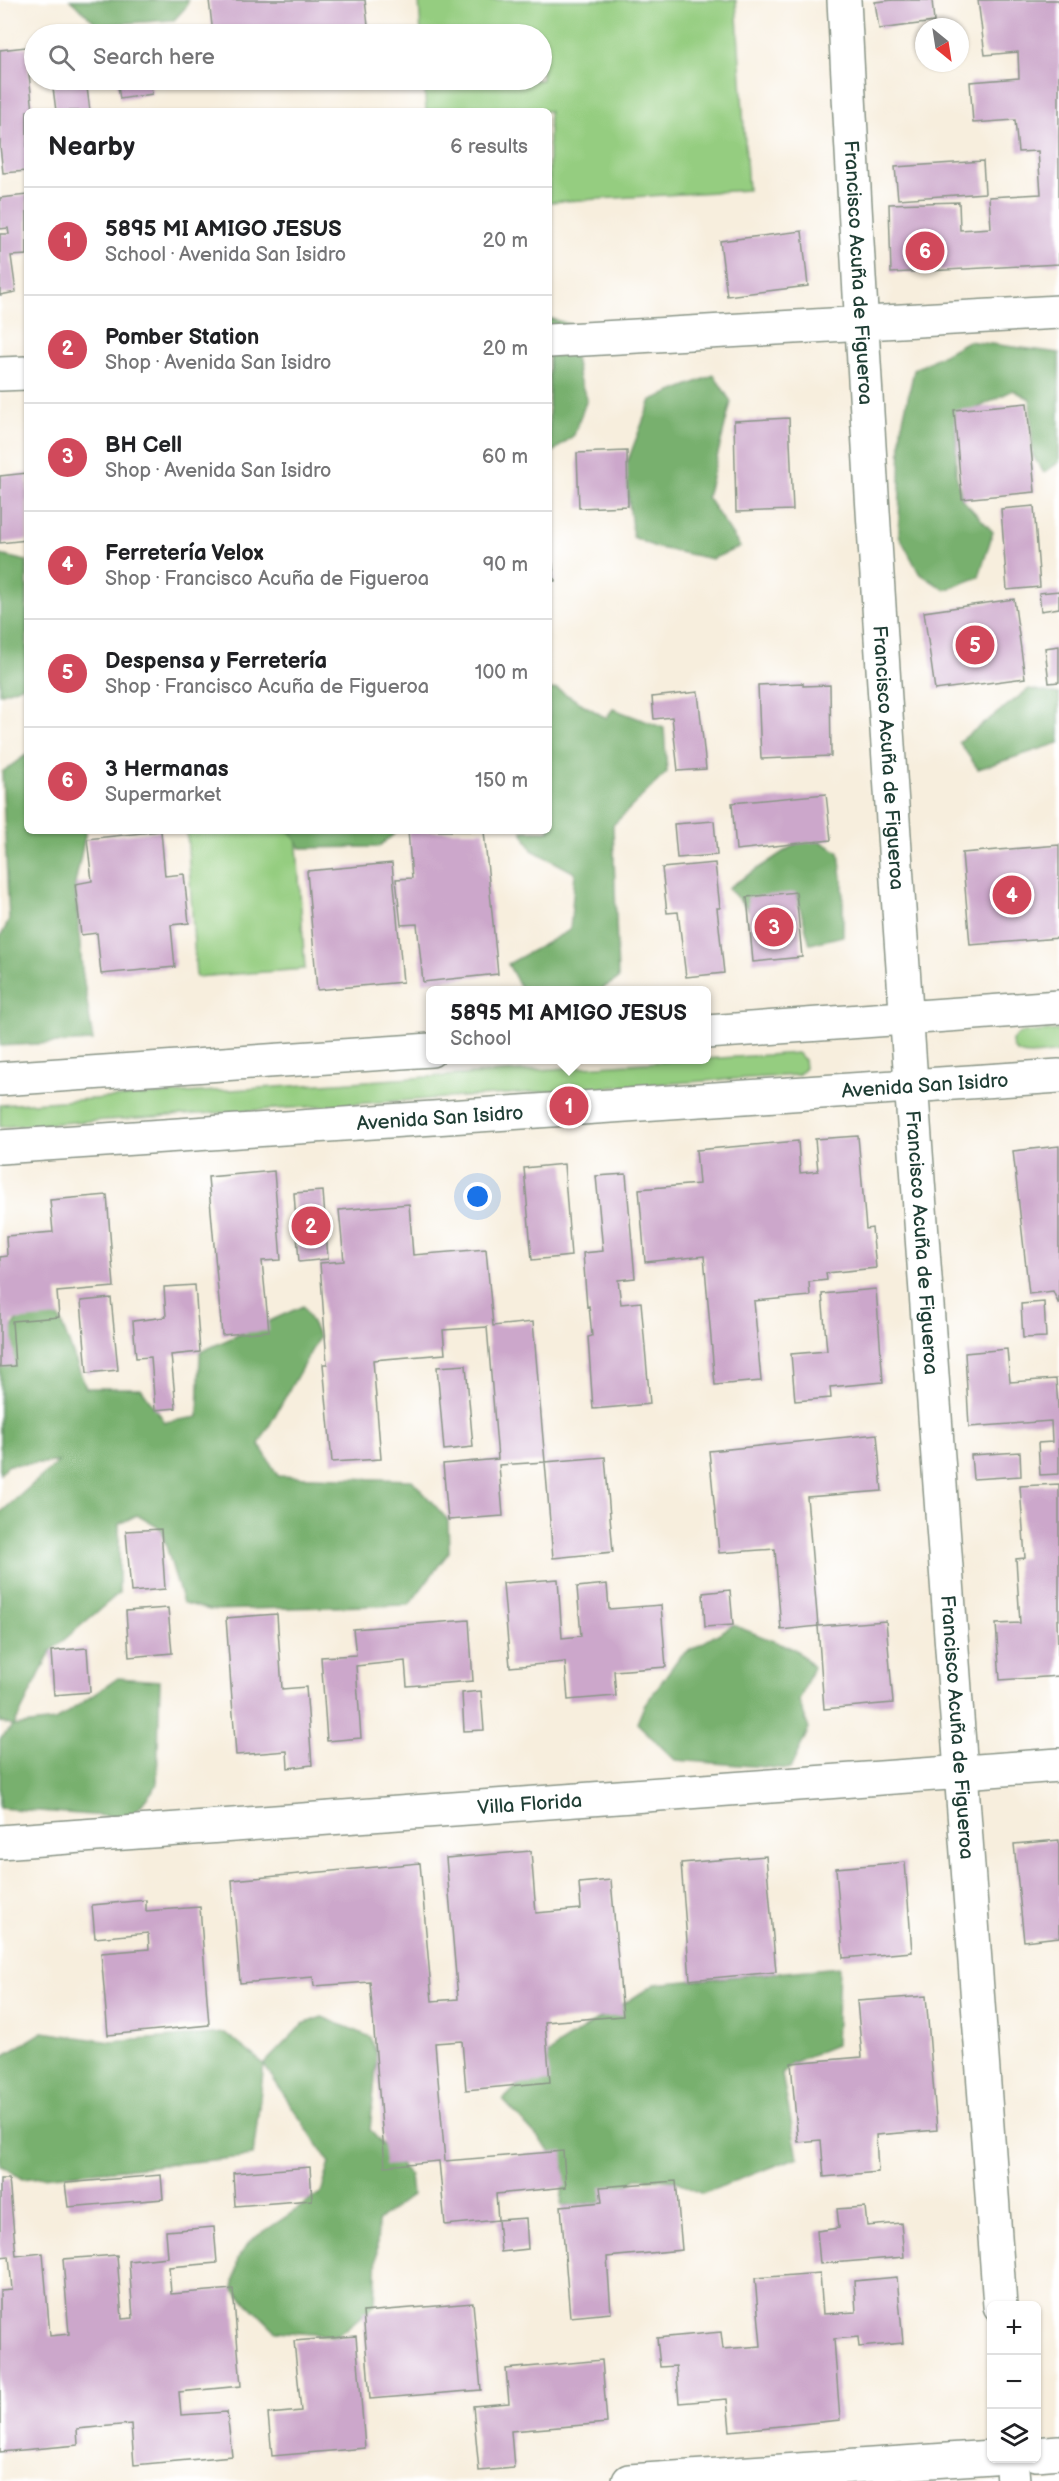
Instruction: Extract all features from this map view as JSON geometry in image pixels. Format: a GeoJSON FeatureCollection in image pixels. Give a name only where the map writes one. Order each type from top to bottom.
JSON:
{"type":"FeatureCollection","features":[{"type":"Feature","properties":{"kind":"street","name":"Francisco Acuña de Figueroa"},"geometry":{"type":"LineString","coordinates":[[844,0],[860,322],[1000,2301]]}},
{"type":"Feature","properties":{"kind":"street"},"geometry":{"type":"LineString","coordinates":[[552,341],[1059,312]]}},
{"type":"Feature","properties":{"kind":"street"},"geometry":{"type":"LineString","coordinates":[[0,374],[24,373]]}},
{"type":"Feature","properties":{"kind":"street"},"geometry":{"type":"LineString","coordinates":[[711,1032],[1059,1007]]}},
{"type":"Feature","properties":{"kind":"street"},"geometry":{"type":"LineString","coordinates":[[0,1079],[426,1050]]}},
{"type":"Feature","properties":{"kind":"street","name":"Avenida San Isidro"},"geometry":{"type":"LineString","coordinates":[[0,1147],[1059,1076]]}},
{"type":"Feature","properties":{"kind":"street","name":"Villa Florida"},"geometry":{"type":"LineString","coordinates":[[0,1842],[1059,1765]]}},
{"type":"Feature","properties":{"kind":"street"},"geometry":{"type":"LineString","coordinates":[[1041,2454],[1059,2452]]}},
{"type":"Feature","properties":{"kind":"street"},"geometry":{"type":"LineString","coordinates":[[629,2481],[987,2457]]}},
{"type":"Feature","properties":{"kind":"street"},"geometry":{"type":"LineString","coordinates":[[1011,2463],[1012,2481]]}},
{"type":"Feature","properties":{"kind":"green space"},"geometry":{"type":"Polygon","coordinates":[[[70,0],[188,0],[187,6],[174,20],[97,24],[70,0]]]}},
{"type":"Feature","properties":{"kind":"green space"},"geometry":{"type":"Polygon","coordinates":[[[419,0],[736,0],[748,190],[552,202],[552,108],[426,108],[425,90],[552,90],[552,24],[420,24],[419,0]]]}},
{"type":"Feature","properties":{"kind":"green space"},"geometry":{"type":"Polygon","coordinates":[[[552,319],[569,324],[579,379],[587,399],[574,435],[552,453],[552,319]]]}},
{"type":"Feature","properties":{"kind":"green space"},"geometry":{"type":"Polygon","coordinates":[[[968,341],[1059,353],[1059,462],[1044,473],[1033,456],[1030,399],[1013,390],[956,419],[956,474],[962,499],[993,532],[979,577],[945,590],[919,573],[899,535],[901,429],[914,370],[968,341]]]}},
{"type":"Feature","properties":{"kind":"green space"},"geometry":{"type":"Polygon","coordinates":[[[714,375],[731,402],[707,497],[740,547],[712,559],[655,547],[633,537],[625,468],[651,400],[714,375]]]}},
{"type":"Feature","properties":{"kind":"green space"},"geometry":{"type":"Polygon","coordinates":[[[0,555],[24,560],[24,685],[0,694],[0,555]]]}},
{"type":"Feature","properties":{"kind":"green space"},"geometry":{"type":"Polygon","coordinates":[[[557,689],[606,718],[613,709],[664,728],[667,772],[613,825],[618,979],[607,986],[520,986],[508,964],[570,930],[575,873],[532,850],[524,834],[552,834],[552,690],[557,689]]]}},
{"type":"Feature","properties":{"kind":"green space"},"geometry":{"type":"Polygon","coordinates":[[[1029,689],[1059,694],[1059,743],[978,769],[959,742],[1029,689]]]}},
{"type":"Feature","properties":{"kind":"green space"},"geometry":{"type":"Polygon","coordinates":[[[24,756],[24,834],[85,834],[75,884],[82,969],[93,1041],[0,1046],[0,938],[9,920],[2,772],[24,756]]]}},
{"type":"Feature","properties":{"kind":"green space"},"geometry":{"type":"Polygon","coordinates":[[[187,834],[296,834],[305,969],[196,977],[187,834]]]}},
{"type":"Feature","properties":{"kind":"green space"},"geometry":{"type":"Polygon","coordinates":[[[292,834],[394,834],[378,847],[301,848],[292,834]]]}},
{"type":"Feature","properties":{"kind":"green space"},"geometry":{"type":"Polygon","coordinates":[[[809,835],[839,852],[843,886],[843,936],[810,944],[796,893],[753,915],[728,888],[809,835]]]}},
{"type":"Feature","properties":{"kind":"green space"},"geometry":{"type":"Polygon","coordinates":[[[1059,1030],[1059,1052],[1030,1055],[1017,1052],[1013,1047],[1012,1040],[1020,1033],[1059,1030]]]}},
{"type":"Feature","properties":{"kind":"green space"},"geometry":{"type":"Polygon","coordinates":[[[797,1053],[804,1059],[805,1068],[798,1075],[0,1127],[0,1105],[628,1064],[711,1064],[711,1059],[797,1053]]]}},
{"type":"Feature","properties":{"kind":"green space"},"geometry":{"type":"Polygon","coordinates":[[[303,1306],[319,1337],[259,1444],[278,1476],[412,1480],[448,1520],[449,1552],[409,1605],[210,1610],[183,1603],[161,1529],[137,1515],[119,1524],[119,1593],[51,1651],[14,1726],[55,1721],[118,1678],[160,1681],[157,1785],[131,1818],[0,1808],[0,1739],[13,1726],[0,1722],[0,1513],[58,1462],[8,1465],[0,1474],[0,1348],[18,1318],[55,1313],[59,1317],[86,1388],[141,1388],[165,1422],[198,1417],[200,1352],[303,1306]]]}},
{"type":"Feature","properties":{"kind":"green space"},"geometry":{"type":"Polygon","coordinates":[[[733,1625],[796,1650],[813,1667],[799,1701],[809,1729],[790,1769],[675,1760],[637,1723],[644,1706],[680,1656],[733,1625]]]}},
{"type":"Feature","properties":{"kind":"green space"},"geometry":{"type":"Polygon","coordinates":[[[839,1967],[836,2045],[791,2063],[782,2075],[798,2157],[702,2194],[676,2181],[638,2178],[602,2202],[561,2206],[564,2166],[503,2100],[558,2045],[655,1984],[839,1967]]]}},
{"type":"Feature","properties":{"kind":"green space"},"geometry":{"type":"Polygon","coordinates":[[[322,2017],[371,2037],[377,2058],[370,2130],[410,2176],[412,2195],[378,2221],[375,2305],[337,2336],[276,2331],[233,2289],[238,2258],[250,2241],[321,2193],[330,2163],[264,2065],[253,2156],[22,2179],[0,2165],[0,2058],[43,2032],[111,2042],[225,2033],[264,2064],[303,2024],[322,2017]]]}},
{"type":"Feature","properties":{"kind":"building"},"geometry":{"type":"Polygon","coordinates":[[[209,0],[365,0],[368,24],[212,24],[209,0]]]}},
{"type":"Feature","properties":{"kind":"building"},"geometry":{"type":"Polygon","coordinates":[[[932,0],[934,18],[915,18],[915,24],[879,29],[875,2],[932,0]]]}},
{"type":"Feature","properties":{"kind":"building"},"geometry":{"type":"Polygon","coordinates":[[[978,0],[1059,0],[1059,264],[891,273],[889,204],[959,202],[960,230],[991,228],[989,197],[1041,194],[1038,151],[1018,152],[1015,120],[973,123],[970,82],[1019,78],[1018,52],[985,55],[978,0]]]}},
{"type":"Feature","properties":{"kind":"building"},"geometry":{"type":"Polygon","coordinates":[[[24,47],[24,90],[31,90],[33,108],[24,108],[24,171],[3,173],[0,146],[0,50],[24,47]]]}},
{"type":"Feature","properties":{"kind":"building"},"geometry":{"type":"Polygon","coordinates":[[[53,90],[87,90],[90,108],[56,108],[53,90]]]}},
{"type":"Feature","properties":{"kind":"building"},"geometry":{"type":"Polygon","coordinates":[[[119,90],[151,90],[152,94],[120,99],[119,90]]]}},
{"type":"Feature","properties":{"kind":"building"},"geometry":{"type":"Polygon","coordinates":[[[983,161],[985,193],[898,199],[895,167],[983,161]]]}},
{"type":"Feature","properties":{"kind":"building"},"geometry":{"type":"Polygon","coordinates":[[[24,195],[24,255],[11,256],[16,292],[0,295],[0,234],[9,234],[8,228],[0,229],[0,198],[24,195]]]}},
{"type":"Feature","properties":{"kind":"building"},"geometry":{"type":"Polygon","coordinates":[[[802,231],[808,286],[727,296],[720,241],[802,231]]]}},
{"type":"Feature","properties":{"kind":"building"},"geometry":{"type":"Polygon","coordinates":[[[1027,403],[1035,492],[962,499],[954,410],[1027,403]]]}},
{"type":"Feature","properties":{"kind":"building"},"geometry":{"type":"Polygon","coordinates":[[[789,418],[793,510],[736,512],[734,421],[789,418]]]}},
{"type":"Feature","properties":{"kind":"building"},"geometry":{"type":"Polygon","coordinates":[[[627,451],[628,506],[579,508],[577,453],[627,451]]]}},
{"type":"Feature","properties":{"kind":"building"},"geometry":{"type":"Polygon","coordinates":[[[24,473],[24,540],[0,543],[0,476],[24,473]]]}},
{"type":"Feature","properties":{"kind":"building"},"geometry":{"type":"Polygon","coordinates":[[[1034,506],[1040,587],[1007,590],[1001,509],[1034,506]]]}},
{"type":"Feature","properties":{"kind":"building"},"geometry":{"type":"Polygon","coordinates":[[[552,560],[555,581],[552,582],[552,560]]]}},
{"type":"Feature","properties":{"kind":"building"},"geometry":{"type":"Polygon","coordinates":[[[1059,591],[1059,608],[1041,611],[1039,593],[1059,591]]]}},
{"type":"Feature","properties":{"kind":"building"},"geometry":{"type":"Polygon","coordinates":[[[1014,599],[1025,678],[935,690],[924,612],[1014,599]]]}},
{"type":"Feature","properties":{"kind":"building"},"geometry":{"type":"Polygon","coordinates":[[[1059,646],[1059,682],[1049,683],[1045,648],[1059,646]]]}},
{"type":"Feature","properties":{"kind":"building"},"geometry":{"type":"Polygon","coordinates":[[[803,683],[803,686],[830,685],[831,756],[761,759],[758,685],[803,683]]]}},
{"type":"Feature","properties":{"kind":"building"},"geometry":{"type":"Polygon","coordinates":[[[698,692],[706,769],[678,771],[672,717],[654,719],[652,697],[698,692]]]}},
{"type":"Feature","properties":{"kind":"building"},"geometry":{"type":"Polygon","coordinates":[[[826,794],[831,840],[736,850],[732,803],[826,794]]]}},
{"type":"Feature","properties":{"kind":"building"},"geometry":{"type":"Polygon","coordinates":[[[714,821],[717,855],[677,858],[674,824],[714,821]]]}},
{"type":"Feature","properties":{"kind":"building"},"geometry":{"type":"Polygon","coordinates":[[[133,834],[161,834],[165,876],[184,874],[189,923],[171,925],[175,967],[101,974],[97,933],[81,935],[75,884],[92,881],[87,839],[133,834]]]}},
{"type":"Feature","properties":{"kind":"building"},"geometry":{"type":"Polygon","coordinates":[[[408,834],[484,834],[498,974],[423,982],[417,924],[401,925],[396,879],[412,878],[408,834]]]}},
{"type":"Feature","properties":{"kind":"building"},"geometry":{"type":"Polygon","coordinates":[[[1059,845],[1059,938],[970,945],[962,853],[1059,845]]]}},
{"type":"Feature","properties":{"kind":"building"},"geometry":{"type":"Polygon","coordinates":[[[392,863],[403,982],[317,990],[307,871],[392,863]]]}},
{"type":"Feature","properties":{"kind":"building"},"geometry":{"type":"Polygon","coordinates":[[[715,863],[724,973],[686,977],[678,912],[667,913],[662,868],[715,863]]]}},
{"type":"Feature","properties":{"kind":"building"},"geometry":{"type":"Polygon","coordinates":[[[796,892],[802,957],[753,962],[747,897],[796,892]]]}},
{"type":"Feature","properties":{"kind":"building"},"geometry":{"type":"Polygon","coordinates":[[[858,1136],[866,1229],[872,1228],[876,1268],[826,1273],[827,1280],[809,1282],[810,1296],[754,1301],[761,1381],[715,1385],[704,1256],[645,1262],[639,1189],[699,1184],[696,1150],[798,1141],[800,1173],[818,1171],[815,1139],[858,1136]]]}},
{"type":"Feature","properties":{"kind":"building"},"geometry":{"type":"Polygon","coordinates":[[[1059,1146],[1059,1305],[1053,1291],[1029,1294],[1013,1151],[1059,1146]]]}},
{"type":"Feature","properties":{"kind":"building"},"geometry":{"type":"Polygon","coordinates":[[[564,1164],[571,1256],[532,1260],[524,1168],[564,1164]]]}},
{"type":"Feature","properties":{"kind":"building"},"geometry":{"type":"Polygon","coordinates":[[[274,1171],[281,1260],[262,1261],[269,1331],[222,1335],[208,1177],[274,1171]]]}},
{"type":"Feature","properties":{"kind":"building"},"geometry":{"type":"Polygon","coordinates":[[[626,1174],[635,1278],[618,1280],[621,1304],[641,1302],[650,1404],[593,1409],[588,1337],[592,1336],[589,1306],[587,1307],[583,1253],[603,1251],[596,1176],[626,1174]]]}},
{"type":"Feature","properties":{"kind":"building"},"geometry":{"type":"Polygon","coordinates":[[[323,1191],[328,1259],[299,1262],[294,1193],[323,1191]]]}},
{"type":"Feature","properties":{"kind":"building"},"geometry":{"type":"Polygon","coordinates":[[[107,1195],[114,1287],[57,1292],[59,1317],[12,1321],[15,1366],[0,1367],[0,1257],[7,1256],[6,1236],[53,1232],[50,1200],[107,1195]]]}},
{"type":"Feature","properties":{"kind":"building"},"geometry":{"type":"Polygon","coordinates":[[[409,1204],[413,1255],[486,1249],[493,1326],[533,1322],[545,1462],[499,1465],[503,1516],[448,1520],[443,1464],[498,1459],[487,1327],[443,1330],[445,1354],[373,1360],[381,1459],[332,1462],[323,1364],[327,1364],[320,1263],[344,1261],[339,1210],[409,1204]]]}},
{"type":"Feature","properties":{"kind":"building"},"geometry":{"type":"Polygon","coordinates":[[[195,1285],[200,1352],[171,1355],[176,1408],[155,1410],[151,1357],[136,1358],[133,1321],[166,1317],[164,1287],[195,1285]]]}},
{"type":"Feature","properties":{"kind":"building"},"geometry":{"type":"Polygon","coordinates":[[[876,1289],[883,1382],[830,1387],[831,1398],[795,1401],[791,1354],[827,1351],[822,1294],[876,1289]]]}},
{"type":"Feature","properties":{"kind":"building"},"geometry":{"type":"Polygon","coordinates":[[[111,1298],[118,1370],[87,1373],[81,1301],[111,1298]]]}},
{"type":"Feature","properties":{"kind":"building"},"geometry":{"type":"Polygon","coordinates":[[[1044,1302],[1046,1337],[1023,1338],[1021,1304],[1044,1302]]]}},
{"type":"Feature","properties":{"kind":"building"},"geometry":{"type":"Polygon","coordinates":[[[1007,1349],[1010,1382],[1056,1379],[1059,1474],[1040,1475],[1038,1443],[1052,1442],[1051,1421],[969,1427],[965,1353],[1007,1349]]]}},
{"type":"Feature","properties":{"kind":"building"},"geometry":{"type":"Polygon","coordinates":[[[466,1365],[473,1447],[444,1450],[437,1367],[466,1365]]]}},
{"type":"Feature","properties":{"kind":"building"},"geometry":{"type":"Polygon","coordinates":[[[877,1434],[882,1491],[807,1497],[818,1626],[781,1630],[775,1549],[719,1553],[709,1451],[877,1434]]]}},
{"type":"Feature","properties":{"kind":"building"},"geometry":{"type":"Polygon","coordinates":[[[1020,1452],[1021,1476],[973,1479],[971,1455],[1020,1452]]]}},
{"type":"Feature","properties":{"kind":"building"},"geometry":{"type":"Polygon","coordinates":[[[605,1457],[613,1552],[553,1558],[545,1462],[605,1457]]]}},
{"type":"Feature","properties":{"kind":"building"},"geometry":{"type":"Polygon","coordinates":[[[1059,1484],[1059,1620],[1057,1620],[1059,1676],[1000,1680],[996,1624],[1020,1623],[1016,1559],[1025,1558],[1020,1486],[1059,1484]]]}},
{"type":"Feature","properties":{"kind":"building"},"geometry":{"type":"Polygon","coordinates":[[[161,1529],[165,1589],[131,1592],[126,1531],[161,1529]]]}},
{"type":"Feature","properties":{"kind":"building"},"geometry":{"type":"Polygon","coordinates":[[[558,1579],[562,1638],[581,1636],[577,1587],[607,1584],[609,1609],[661,1605],[666,1667],[614,1671],[616,1696],[568,1700],[565,1662],[510,1667],[503,1583],[558,1579]]]}},
{"type":"Feature","properties":{"kind":"building"},"geometry":{"type":"Polygon","coordinates":[[[730,1590],[733,1625],[705,1627],[703,1593],[730,1590]]]}},
{"type":"Feature","properties":{"kind":"building"},"geometry":{"type":"Polygon","coordinates":[[[168,1608],[172,1653],[129,1657],[126,1611],[168,1608]]]}},
{"type":"Feature","properties":{"kind":"building"},"geometry":{"type":"Polygon","coordinates":[[[277,1614],[282,1689],[306,1687],[312,1765],[288,1768],[287,1751],[236,1755],[226,1618],[277,1614]]]}},
{"type":"Feature","properties":{"kind":"building"},"geometry":{"type":"Polygon","coordinates":[[[469,1620],[473,1681],[407,1686],[405,1661],[356,1666],[361,1738],[327,1741],[321,1657],[356,1655],[353,1629],[469,1620]]]}},
{"type":"Feature","properties":{"kind":"building"},"geometry":{"type":"Polygon","coordinates":[[[886,1621],[893,1703],[824,1709],[818,1626],[886,1621]]]}},
{"type":"Feature","properties":{"kind":"building"},"geometry":{"type":"Polygon","coordinates":[[[87,1648],[90,1692],[54,1695],[51,1651],[87,1648]]]}},
{"type":"Feature","properties":{"kind":"building"},"geometry":{"type":"Polygon","coordinates":[[[481,1691],[484,1730],[464,1731],[462,1693],[481,1691]]]}},
{"type":"Feature","properties":{"kind":"building"},"geometry":{"type":"Polygon","coordinates":[[[1059,1840],[1059,1937],[1024,1941],[1014,1844],[1059,1840]]]}},
{"type":"Feature","properties":{"kind":"building"},"geometry":{"type":"Polygon","coordinates":[[[531,1851],[536,1913],[581,1909],[579,1883],[611,1880],[623,2016],[545,2022],[550,2082],[466,2090],[462,2041],[435,2043],[445,2161],[563,2151],[566,2187],[496,2194],[498,2220],[445,2225],[439,2161],[385,2166],[370,1982],[314,1986],[313,1977],[240,1983],[232,1880],[420,1863],[432,2001],[458,1999],[446,1858],[531,1851]]]}},
{"type":"Feature","properties":{"kind":"building"},"geometry":{"type":"Polygon","coordinates":[[[766,1856],[776,1972],[690,1980],[681,1863],[766,1856]]]}},
{"type":"Feature","properties":{"kind":"building"},"geometry":{"type":"Polygon","coordinates":[[[905,1862],[912,1952],[843,1958],[836,1868],[905,1862]]]}},
{"type":"Feature","properties":{"kind":"building"},"geometry":{"type":"Polygon","coordinates":[[[146,1900],[146,1911],[200,1907],[209,2025],[108,2035],[101,1953],[149,1949],[148,1933],[95,1938],[92,1905],[146,1900]]]}},
{"type":"Feature","properties":{"kind":"building"},"geometry":{"type":"Polygon","coordinates":[[[926,1996],[937,2130],[876,2135],[878,2172],[824,2177],[821,2140],[798,2142],[791,2063],[862,2057],[857,2001],[926,1996]]]}},
{"type":"Feature","properties":{"kind":"building"},"geometry":{"type":"Polygon","coordinates":[[[310,2167],[312,2200],[235,2206],[233,2173],[310,2167]]]}},
{"type":"Feature","properties":{"kind":"building"},"geometry":{"type":"Polygon","coordinates":[[[161,2175],[163,2199],[68,2207],[65,2183],[161,2175]]]}},
{"type":"Feature","properties":{"kind":"building"},"geometry":{"type":"Polygon","coordinates":[[[0,2179],[9,2179],[16,2256],[43,2253],[50,2336],[69,2334],[63,2259],[117,2255],[122,2319],[133,2318],[129,2261],[168,2257],[166,2231],[214,2227],[217,2263],[169,2267],[171,2294],[233,2289],[241,2386],[179,2392],[181,2415],[227,2412],[232,2456],[134,2465],[131,2424],[77,2429],[78,2445],[0,2452],[0,2291],[12,2290],[9,2256],[0,2257],[0,2179]]]}},
{"type":"Feature","properties":{"kind":"building"},"geometry":{"type":"Polygon","coordinates":[[[676,2181],[682,2250],[607,2257],[611,2313],[570,2317],[561,2206],[602,2202],[600,2187],[676,2181]]]}},
{"type":"Feature","properties":{"kind":"building"},"geometry":{"type":"Polygon","coordinates":[[[865,2207],[867,2226],[901,2223],[904,2257],[820,2264],[817,2231],[839,2228],[837,2209],[865,2207]]]}},
{"type":"Feature","properties":{"kind":"building"},"geometry":{"type":"Polygon","coordinates":[[[526,2218],[528,2249],[501,2252],[498,2220],[526,2218]]]}},
{"type":"Feature","properties":{"kind":"building"},"geometry":{"type":"Polygon","coordinates":[[[820,2273],[823,2314],[856,2312],[854,2281],[897,2277],[903,2343],[859,2347],[858,2337],[834,2339],[840,2420],[730,2431],[727,2399],[679,2403],[676,2366],[660,2367],[657,2338],[721,2332],[723,2349],[761,2346],[755,2278],[820,2273]]]}},
{"type":"Feature","properties":{"kind":"building"},"geometry":{"type":"Polygon","coordinates":[[[473,2303],[481,2390],[370,2399],[363,2312],[473,2303]]]}},
{"type":"Feature","properties":{"kind":"building"},"geometry":{"type":"Polygon","coordinates":[[[356,2336],[365,2448],[272,2456],[268,2414],[301,2411],[294,2341],[356,2336]]]}},
{"type":"Feature","properties":{"kind":"building"},"geometry":{"type":"Polygon","coordinates":[[[602,2360],[607,2423],[511,2431],[514,2468],[479,2471],[473,2406],[509,2403],[506,2369],[602,2360]]]}},
{"type":"Feature","properties":{"kind":"place","name":"3 Hermanas"},"geometry":{"type":"Point","coordinates":[925,251]}},
{"type":"Feature","properties":{"kind":"place","name":"Despensa y Ferretería"},"geometry":{"type":"Point","coordinates":[975,645]}},
{"type":"Feature","properties":{"kind":"place","name":"Ferretería Velox"},"geometry":{"type":"Point","coordinates":[1012,895]}},
{"type":"Feature","properties":{"kind":"place","name":"BH Cell"},"geometry":{"type":"Point","coordinates":[774,927]}},
{"type":"Feature","properties":{"kind":"place","name":"5895 MI AMIGO JESUS"},"geometry":{"type":"Point","coordinates":[569,1106]}},
{"type":"Feature","properties":{"kind":"place","name":"Pomber Station"},"geometry":{"type":"Point","coordinates":[311,1226]}}]}
